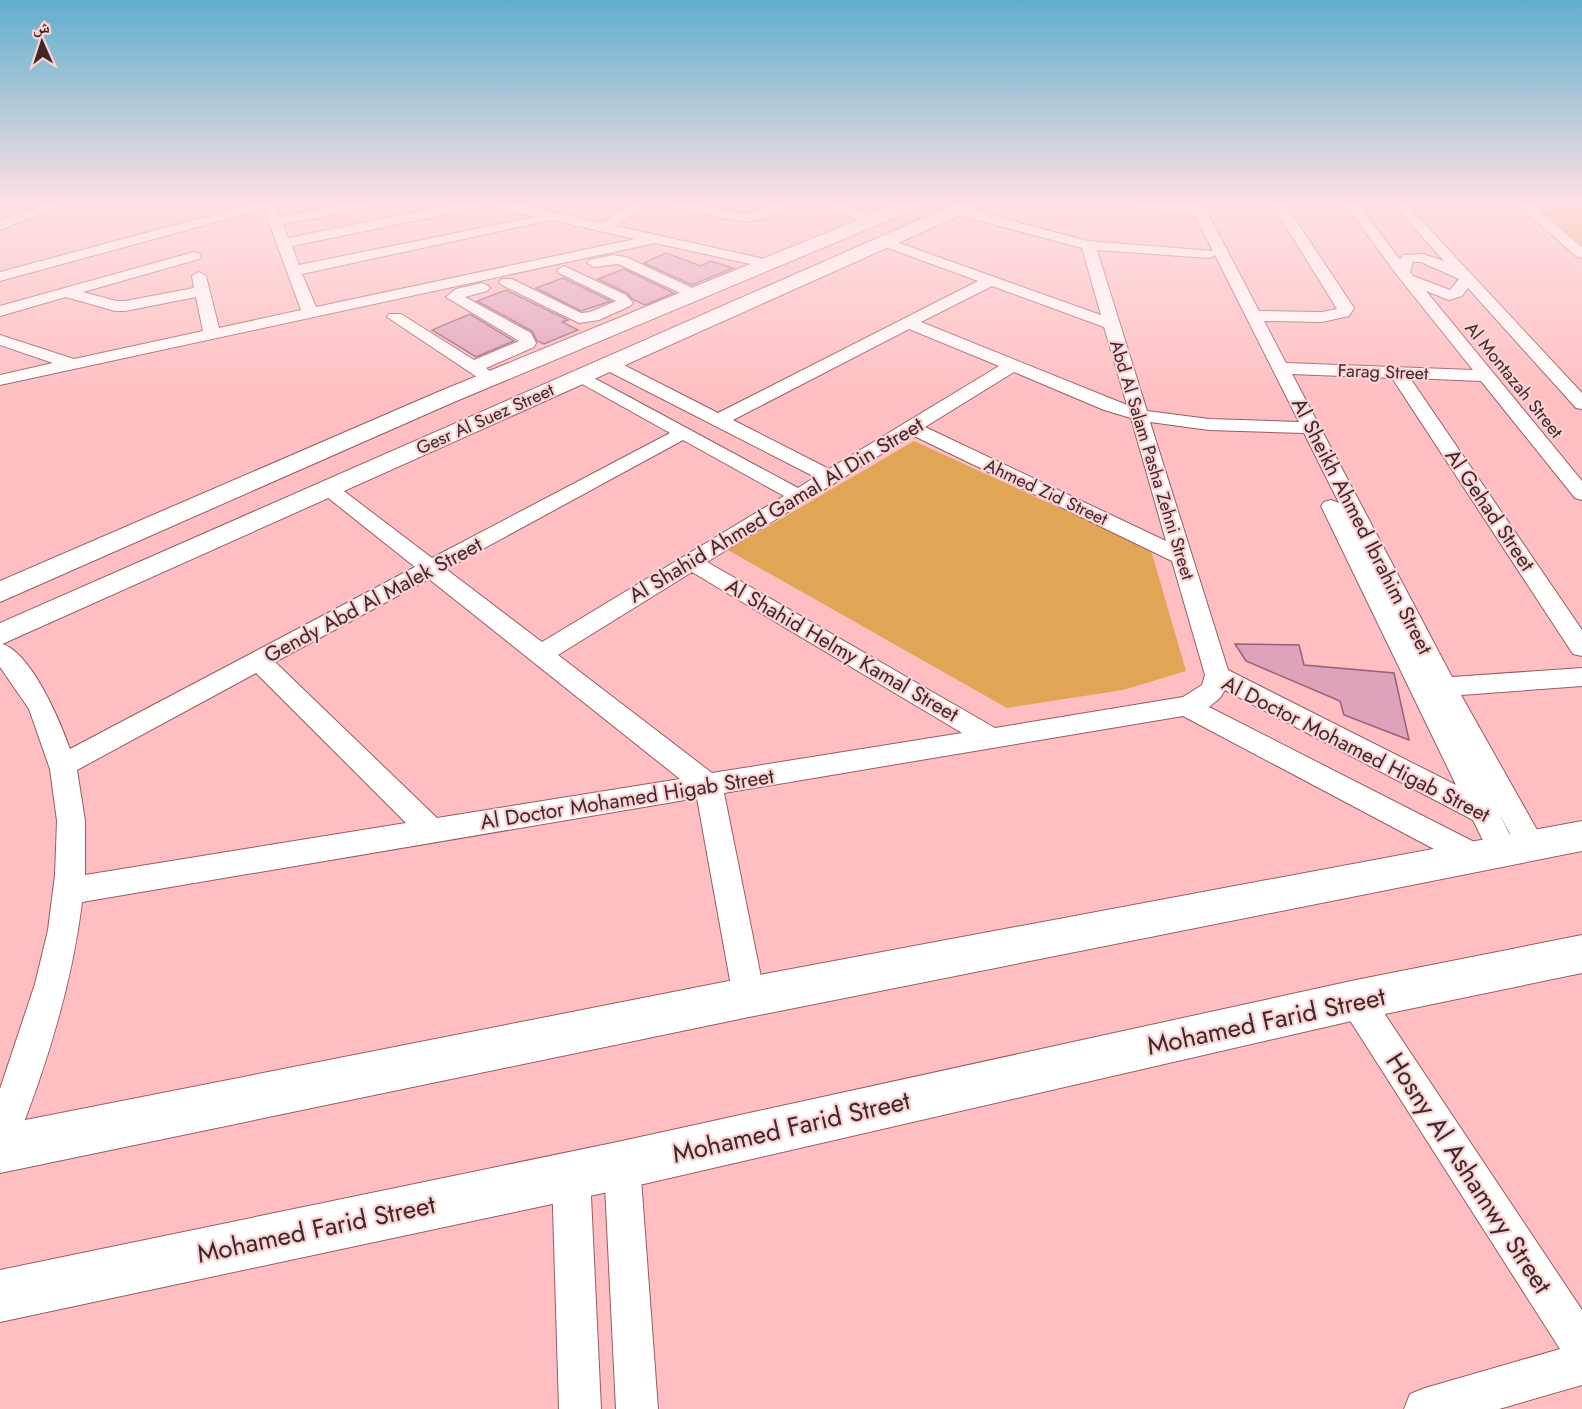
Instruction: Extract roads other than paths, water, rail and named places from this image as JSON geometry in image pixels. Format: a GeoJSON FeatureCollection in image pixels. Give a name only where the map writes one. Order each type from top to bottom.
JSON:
{"type":"FeatureCollection","features":[{"type":"Feature","properties":{"kind":"main road","name":"Gesr Al Suez Street"},"geometry":{"type":"LineString","coordinates":[[0,592],[446,397],[482,373],[696,295],[755,270]]}},
{"type":"Feature","properties":{"kind":"main road","name":"Gesr Al Suez Street"},"geometry":{"type":"LineString","coordinates":[[0,635],[822,270]]}},
{"type":"Feature","properties":{"kind":"main road"},"geometry":{"type":"LineString","coordinates":[[446,397],[442,408],[452,416],[471,419],[493,416]]}},
{"type":"Feature","properties":{"kind":"main road"},"geometry":{"type":"LineString","coordinates":[[135,532],[160,529],[177,534],[180,546],[168,561]]}},
{"type":"Feature","properties":{"kind":"main road"},"geometry":{"type":"LineString","coordinates":[[0,1149],[749,997],[1582,836]]}},
{"type":"Feature","properties":{"kind":"main road","name":"Mohamed Farid Street"},"geometry":{"type":"LineString","coordinates":[[0,1296],[622,1165],[1356,1000],[1582,954]]}},
{"type":"Feature","properties":{"kind":"street"},"geometry":{"type":"LineString","coordinates":[[3,275],[23,270]]}},
{"type":"Feature","properties":{"kind":"street"},"geometry":{"type":"LineString","coordinates":[[0,311],[146,270]]}},
{"type":"Feature","properties":{"kind":"street"},"geometry":{"type":"LineString","coordinates":[[197,270],[212,334]]}},
{"type":"Feature","properties":{"kind":"street"},"geometry":{"type":"LineString","coordinates":[[300,270],[294,271],[310,313]]}},
{"type":"Feature","properties":{"kind":"street"},"geometry":{"type":"LineString","coordinates":[[0,380],[512,270]]}},
{"type":"Feature","properties":{"kind":"street"},"geometry":{"type":"LineString","coordinates":[[395,317],[482,373],[524,346],[528,339],[454,297],[461,292],[507,282],[564,270],[621,298],[625,303],[593,317],[579,318],[507,282]]}},
{"type":"Feature","properties":{"kind":"street"},"geometry":{"type":"LineString","coordinates":[[642,270],[696,295]]}},
{"type":"Feature","properties":{"kind":"street"},"geometry":{"type":"LineString","coordinates":[[962,270],[1112,324]]}},
{"type":"Feature","properties":{"kind":"street","name":"Abd Al Salam Pasha Zehni Street"},"geometry":{"type":"LineString","coordinates":[[1096,270],[1217,675]]}},
{"type":"Feature","properties":{"kind":"street","name":"Al Sheikh Ahmed Ibrahim Street"},"geometry":{"type":"LineString","coordinates":[[1217,270],[1444,687],[1503,852]]}},
{"type":"Feature","properties":{"kind":"street","name":"Al Sheikh Ahmed Ibrahim Street"},"geometry":{"type":"LineString","coordinates":[[1226,270],[1280,368],[1302,427],[1480,810]]}},
{"type":"Feature","properties":{"kind":"street"},"geometry":{"type":"LineString","coordinates":[[1253,316],[1328,316],[1343,313],[1346,308],[1321,270]]}},
{"type":"Feature","properties":{"kind":"street","name":"Al Montazah Street"},"geometry":{"type":"LineString","coordinates":[[1401,270],[1582,494]]}},
{"type":"Feature","properties":{"kind":"street"},"geometry":{"type":"LineString","coordinates":[[1406,270],[1405,275],[1449,295],[1457,293],[1466,277],[1449,270]]}},
{"type":"Feature","properties":{"kind":"street","name":"Al Montazah Street"},"geometry":{"type":"LineString","coordinates":[[1459,270],[1582,404]]}},
{"type":"Feature","properties":{"kind":"street"},"geometry":{"type":"LineString","coordinates":[[127,275],[146,283],[201,286]]}},
{"type":"Feature","properties":{"kind":"street"},"geometry":{"type":"LineString","coordinates":[[719,420],[991,280]]}},
{"type":"Feature","properties":{"kind":"street"},"geometry":{"type":"LineString","coordinates":[[66,292],[115,306],[125,306],[201,286]]}},
{"type":"Feature","properties":{"kind":"street"},"geometry":{"type":"LineString","coordinates":[[909,322],[1139,416],[1167,420],[1302,427]]}},
{"type":"Feature","properties":{"kind":"street"},"geometry":{"type":"LineString","coordinates":[[0,340],[73,364]]}},
{"type":"Feature","properties":{"kind":"street"},"geometry":{"type":"LineString","coordinates":[[608,364],[830,477]]}},
{"type":"Feature","properties":{"kind":"street","name":"Al Shahid Ahmed Gamal Al Din Street"},"geometry":{"type":"LineString","coordinates":[[541,654],[1012,366]]}},
{"type":"Feature","properties":{"kind":"street","name":"Farag Street"},"geometry":{"type":"LineString","coordinates":[[1280,368],[1485,376]]}},
{"type":"Feature","properties":{"kind":"street","name":"Al Gehad Street"},"geometry":{"type":"LineString","coordinates":[[1398,373],[1582,648]]}},
{"type":"Feature","properties":{"kind":"street"},"geometry":{"type":"LineString","coordinates":[[581,376],[798,496]]}},
{"type":"Feature","properties":{"kind":"street"},"geometry":{"type":"LineString","coordinates":[[1562,382],[1582,382]]}},
{"type":"Feature","properties":{"kind":"street","name":"Ahmed Zid Street"},"geometry":{"type":"LineString","coordinates":[[911,428],[1182,557]]}},
{"type":"Feature","properties":{"kind":"street","name":"Gendy Abd Al Malek Street"},"geometry":{"type":"LineString","coordinates":[[62,766],[683,433]]}},
{"type":"Feature","properties":{"kind":"street"},"geometry":{"type":"LineString","coordinates":[[329,489],[709,786],[749,997]]}},
{"type":"Feature","properties":{"kind":"street","name":"Al Shahid Helmy Kamal Street"},"geometry":{"type":"LineString","coordinates":[[692,562],[992,738]]}},
{"type":"Feature","properties":{"kind":"street"},"geometry":{"type":"LineString","coordinates":[[0,651],[23,678],[46,718],[62,766],[69,803],[71,845],[68,891],[57,964],[33,1050],[0,1137]]}},
{"type":"Feature","properties":{"kind":"street"},"geometry":{"type":"LineString","coordinates":[[259,661],[432,831]]}},
{"type":"Feature","properties":{"kind":"street","name":"Al Doctor Mohamed Higab Street"},"geometry":{"type":"LineString","coordinates":[[68,891],[1186,706],[1208,697],[1216,687],[1217,675],[1480,810],[1503,852]]}},
{"type":"Feature","properties":{"kind":"street"},"geometry":{"type":"LineString","coordinates":[[1444,687],[1582,677]]}},
{"type":"Feature","properties":{"kind":"street","name":"Al Doctor Mohamed Higab Street"},"geometry":{"type":"LineString","coordinates":[[1186,706],[1503,852]]}},
{"type":"Feature","properties":{"kind":"street","name":"Hosny Al Ashamwy Street"},"geometry":{"type":"LineString","coordinates":[[1356,1000],[1582,1347]]}},
{"type":"Feature","properties":{"kind":"street"},"geometry":{"type":"LineString","coordinates":[[622,1165],[637,1409]]}},
{"type":"Feature","properties":{"kind":"street"},"geometry":{"type":"LineString","coordinates":[[571,1175],[580,1409]]}},
{"type":"Feature","properties":{"kind":"street"},"geometry":{"type":"LineString","coordinates":[[1425,1409],[1582,1364]]}}]}
